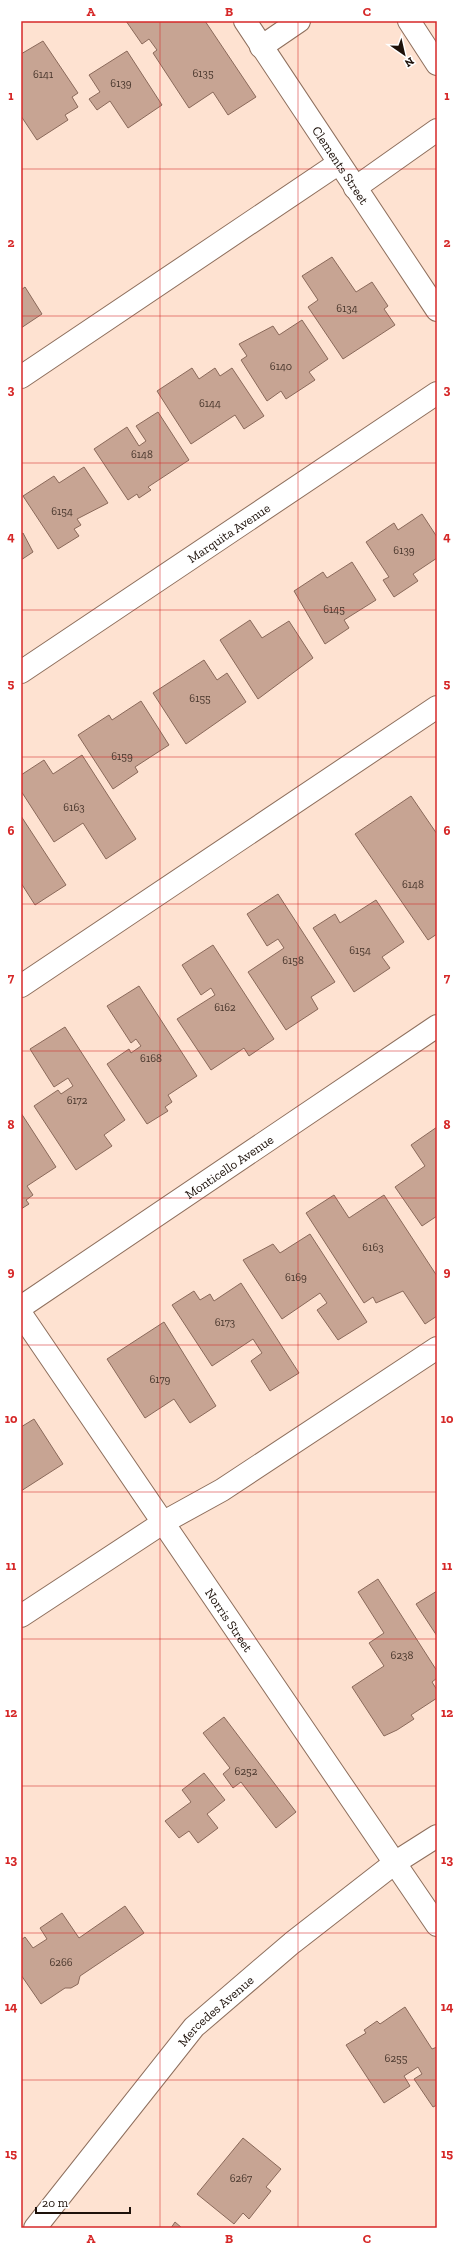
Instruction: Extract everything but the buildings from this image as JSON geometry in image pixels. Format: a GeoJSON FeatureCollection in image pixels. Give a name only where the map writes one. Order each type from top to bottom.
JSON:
{"type":"FeatureCollection","features":[{"type":"Feature","properties":{"kind":"street","name":"Clements Street"},"geometry":{"type":"LineString","coordinates":[[245,21],[437,310]]}},
{"type":"Feature","properties":{"kind":"street"},"geometry":{"type":"LineString","coordinates":[[262,47],[299,21]]}},
{"type":"Feature","properties":{"kind":"street"},"geometry":{"type":"LineString","coordinates":[[409,21],[437,64]]}},
{"type":"Feature","properties":{"kind":"street"},"geometry":{"type":"LineString","coordinates":[[355,188],[437,130]]}},
{"type":"Feature","properties":{"kind":"street"},"geometry":{"type":"LineString","coordinates":[[21,377],[339,163]]}},
{"type":"Feature","properties":{"kind":"street","name":"Marquita Avenue"},"geometry":{"type":"LineString","coordinates":[[21,672],[437,393]]}},
{"type":"Feature","properties":{"kind":"street"},"geometry":{"type":"LineString","coordinates":[[21,986],[437,707]]}},
{"type":"Feature","properties":{"kind":"street","name":"Monticello Avenue"},"geometry":{"type":"LineString","coordinates":[[21,1307],[437,1026]]}},
{"type":"Feature","properties":{"kind":"street","name":"Norris Street"},"geometry":{"type":"LineString","coordinates":[[21,1314],[396,1862],[437,1925]]}},
{"type":"Feature","properties":{"kind":"street"},"geometry":{"type":"LineString","coordinates":[[21,1616],[164,1522],[222,1490],[437,1348]]}},
{"type":"Feature","properties":{"kind":"street","name":"Mercedes Avenue"},"geometry":{"type":"LineString","coordinates":[[35,2228],[194,2027],[292,1943],[396,1862],[437,1836]]}}]}
